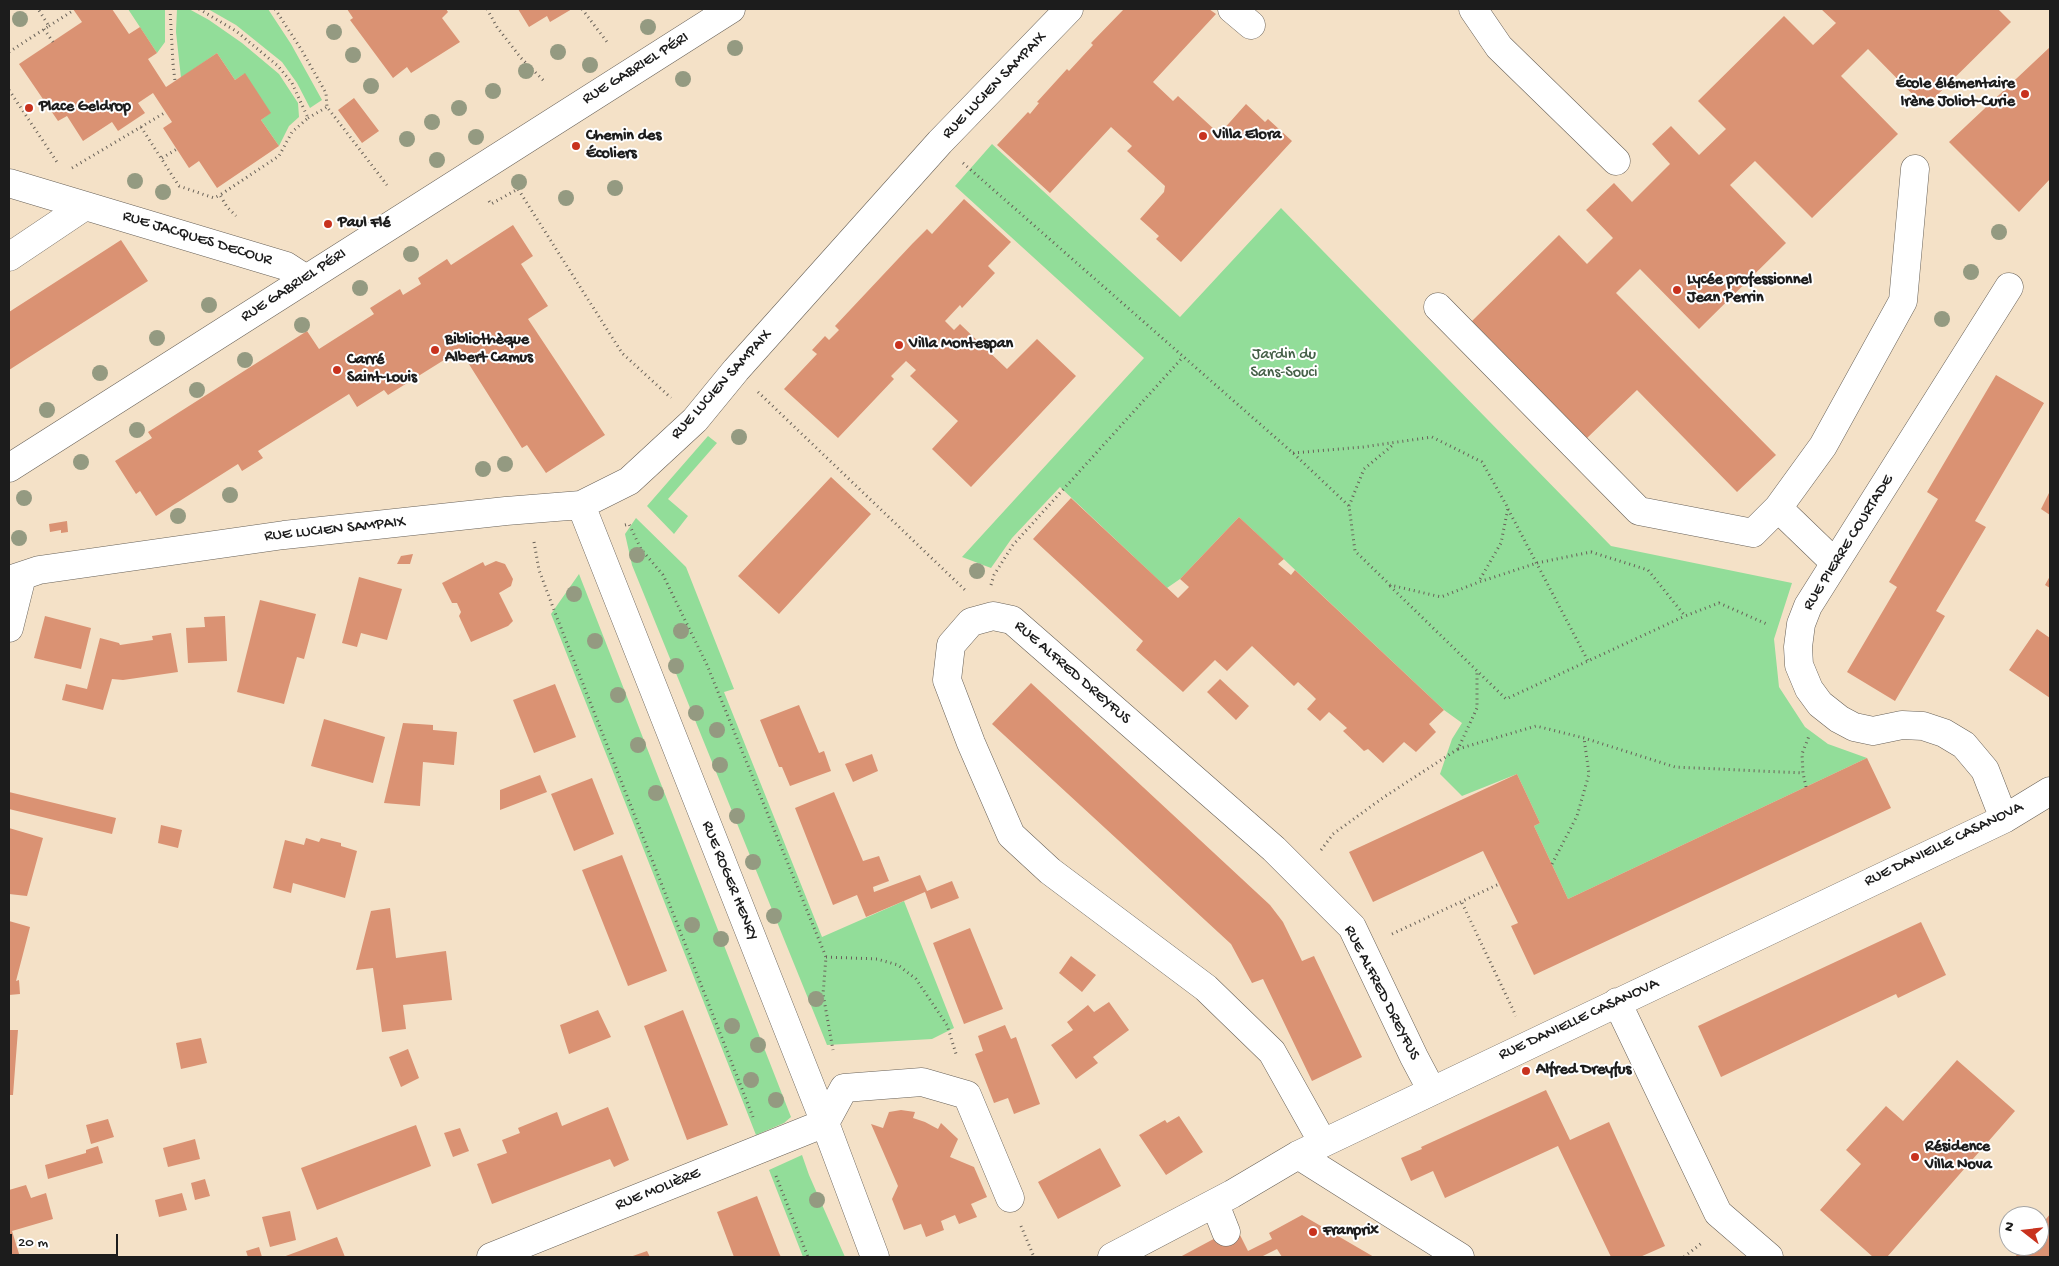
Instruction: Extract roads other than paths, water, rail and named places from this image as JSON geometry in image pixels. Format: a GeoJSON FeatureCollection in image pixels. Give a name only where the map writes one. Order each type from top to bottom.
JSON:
{"type":"FeatureCollection","features":[{"type":"Feature","properties":{"kind":"street","name":"RUE GABRIEL PÉRI"},"geometry":{"type":"LineString","coordinates":[[9,468],[731,9]]}},
{"type":"Feature","properties":{"kind":"street"},"geometry":{"type":"LineString","coordinates":[[1473,9],[1499,47],[1616,161]]}},
{"type":"Feature","properties":{"kind":"street","name":"RUE LUCIEN SAMPAIX"},"geometry":{"type":"LineString","coordinates":[[13,575],[284,535],[506,511],[581,505],[629,480],[694,420],[736,370],[940,142],[1062,17]]}},
{"type":"Feature","properties":{"kind":"street"},"geometry":{"type":"LineString","coordinates":[[1438,307],[1639,511],[1753,533],[1778,508],[1823,446],[1903,301],[1915,169]]}},
{"type":"Feature","properties":{"kind":"street","name":"RUE JACQUES DECOUR"},"geometry":{"type":"LineString","coordinates":[[9,183],[286,266],[306,279]]}},
{"type":"Feature","properties":{"kind":"street"},"geometry":{"type":"LineString","coordinates":[[9,257],[85,206]]}},
{"type":"Feature","properties":{"kind":"street","name":"RUE PIERRE COURTADE"},"geometry":{"type":"LineString","coordinates":[[2004,818],[1981,764],[1955,738],[1934,729],[1918,726],[1902,725],[1881,730],[1868,730],[1845,723],[1826,710],[1814,696],[1806,682],[1800,665],[1798,647],[1799,632],[1804,616],[2009,287]]}},
{"type":"Feature","properties":{"kind":"street","name":"RUE ROGER HENRY"},"geometry":{"type":"LineString","coordinates":[[581,505],[825,1123],[875,1257]]}},
{"type":"Feature","properties":{"kind":"street"},"geometry":{"type":"LineString","coordinates":[[1778,508],[1835,564]]}},
{"type":"Feature","properties":{"kind":"street"},"geometry":{"type":"LineString","coordinates":[[9,628],[13,575]]}},
{"type":"Feature","properties":{"kind":"street","name":"RUE ALFRED DREYFUS"},"geometry":{"type":"LineString","coordinates":[[1324,1143],[1272,1052],[1206,988],[1050,870],[1011,835],[971,743],[947,680],[951,645],[971,622],[988,612],[1012,620],[1274,849],[1302,876],[1352,927],[1432,1091]]}},
{"type":"Feature","properties":{"kind":"street","name":"RUE DANIELLE CASANOVA"},"geometry":{"type":"LineString","coordinates":[[1112,1257],[1215,1204],[1324,1143],[2004,818],[2050,791]]}},
{"type":"Feature","properties":{"kind":"street"},"geometry":{"type":"LineString","coordinates":[[1617,1002],[1718,1213],[1769,1257]]}},
{"type":"Feature","properties":{"kind":"street"},"geometry":{"type":"LineString","coordinates":[[825,1123],[844,1088],[922,1082],[967,1095],[1010,1198]]}},
{"type":"Feature","properties":{"kind":"street","name":"RUE MOLIÈRE"},"geometry":{"type":"LineString","coordinates":[[491,1257],[825,1123]]}},
{"type":"Feature","properties":{"kind":"street"},"geometry":{"type":"LineString","coordinates":[[1298,1156],[1460,1257]]}},
{"type":"Feature","properties":{"kind":"street"},"geometry":{"type":"LineString","coordinates":[[1215,1204],[1226,1232]]}},
{"type":"Feature","properties":{"kind":"place","name":"École élémentaire Irène Joliot-Curie"},"geometry":{"type":"Point","coordinates":[2025,94]}},
{"type":"Feature","properties":{"kind":"place","name":"Place Geldrop"},"geometry":{"type":"Point","coordinates":[29,108]}},
{"type":"Feature","properties":{"kind":"place","name":"Villa Elora"},"geometry":{"type":"Point","coordinates":[1203,136]}},
{"type":"Feature","properties":{"kind":"place","name":"Chemin des Écoliers"},"geometry":{"type":"Point","coordinates":[576,146]}},
{"type":"Feature","properties":{"kind":"place","name":"Paul Flé"},"geometry":{"type":"Point","coordinates":[328,224]}},
{"type":"Feature","properties":{"kind":"place","name":"Lycée professionnel Jean Perrin"},"geometry":{"type":"Point","coordinates":[1677,290]}},
{"type":"Feature","properties":{"kind":"place","name":"Villa Montespan"},"geometry":{"type":"Point","coordinates":[899,345]}},
{"type":"Feature","properties":{"kind":"place","name":"Bibliothèque Albert Camus"},"geometry":{"type":"Point","coordinates":[435,350]}},
{"type":"Feature","properties":{"kind":"place","name":"Carré Saint-Louis"},"geometry":{"type":"Point","coordinates":[337,370]}},
{"type":"Feature","properties":{"kind":"place","name":"Alfred Dreyfus"},"geometry":{"type":"Point","coordinates":[1526,1071]}},
{"type":"Feature","properties":{"kind":"place","name":"Résidence Villa Nova"},"geometry":{"type":"Point","coordinates":[1915,1157]}},
{"type":"Feature","properties":{"kind":"place","name":"Franprix"},"geometry":{"type":"Point","coordinates":[1313,1232]}},
{"type":"Feature","properties":{"kind":"park label","name":"Jardin du Sans-Souci"},"geometry":{"type":"Point","coordinates":[1284,365]}}]}
